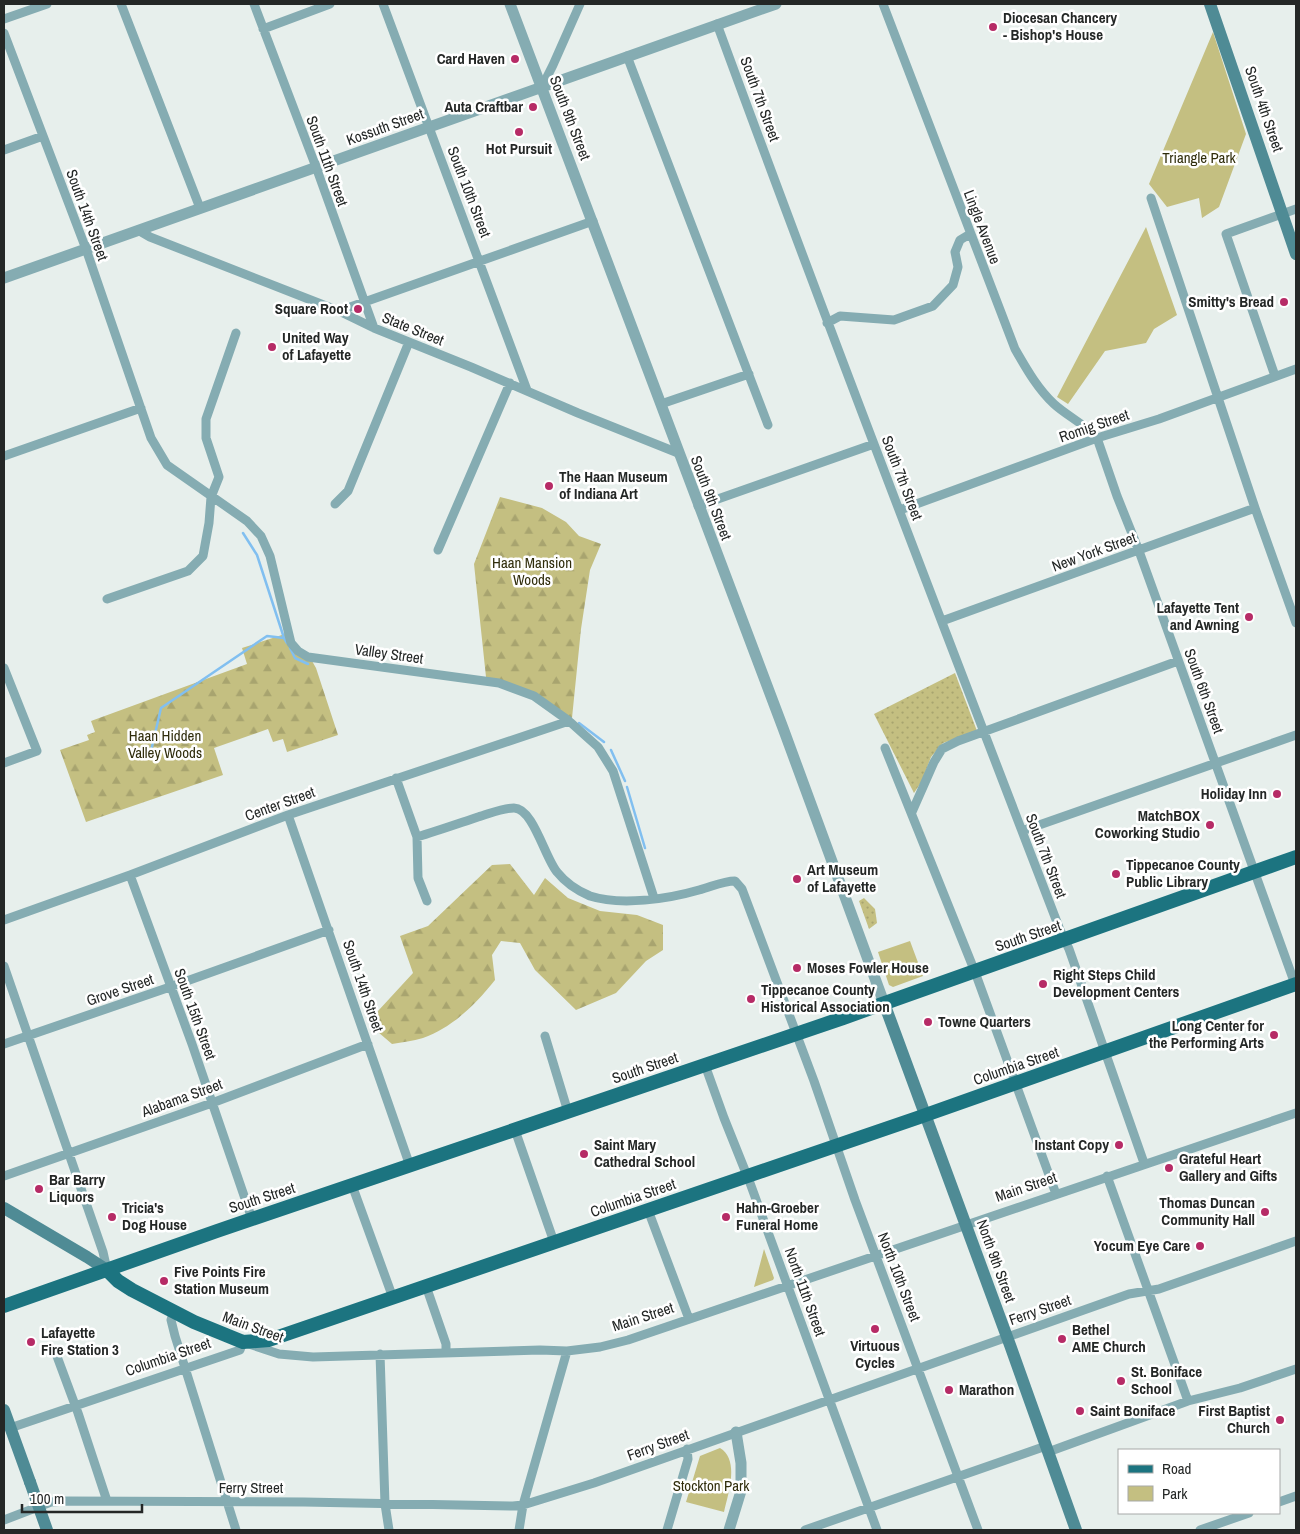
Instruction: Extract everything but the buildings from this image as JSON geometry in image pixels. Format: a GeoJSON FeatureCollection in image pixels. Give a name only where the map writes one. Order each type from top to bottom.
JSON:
{"type":"FeatureCollection","features":[{"type":"Feature","properties":{"kind":"main road","name":"South 4th Street"},"geometry":{"type":"LineString","coordinates":[[1210,4],[1296,254]]}},
{"type":"Feature","properties":{"kind":"main road","name":"South Street"},"geometry":{"type":"LineString","coordinates":[[4,1306],[252,1219],[975,972],[1296,858]]}},
{"type":"Feature","properties":{"kind":"main road","name":"Columbia Street"},"geometry":{"type":"LineString","coordinates":[[243,1342],[269,1340],[282,1336],[1296,985]]}},
{"type":"Feature","properties":{"kind":"main road","name":"North 9th Street"},"geometry":{"type":"LineString","coordinates":[[884,1003],[1076,1530]]}},
{"type":"Feature","properties":{"kind":"main road","name":"Main Street"},"geometry":{"type":"LineString","coordinates":[[4,1208],[88,1257],[132,1290],[194,1322],[243,1342]]}},
{"type":"Feature","properties":{"kind":"main road"},"geometry":{"type":"LineString","coordinates":[[4,1410],[48,1530]]}},
{"type":"Feature","properties":{"kind":"street"},"geometry":{"type":"LineString","coordinates":[[4,19],[47,4]]}},
{"type":"Feature","properties":{"kind":"street"},"geometry":{"type":"LineString","coordinates":[[121,4],[200,208]]}},
{"type":"Feature","properties":{"kind":"street","name":"South 11th Street"},"geometry":{"type":"LineString","coordinates":[[254,4],[316,167],[374,328]]}},
{"type":"Feature","properties":{"kind":"street"},"geometry":{"type":"LineString","coordinates":[[263,29],[330,4]]}},
{"type":"Feature","properties":{"kind":"street","name":"South 10th Street"},"geometry":{"type":"LineString","coordinates":[[384,4],[527,390]]}},
{"type":"Feature","properties":{"kind":"street","name":"South 9th Street"},"geometry":{"type":"LineString","coordinates":[[510,4],[783,728],[884,1003]]}},
{"type":"Feature","properties":{"kind":"street"},"geometry":{"type":"LineString","coordinates":[[542,87],[580,4]]}},
{"type":"Feature","properties":{"kind":"street","name":"Kossuth Street"},"geometry":{"type":"LineString","coordinates":[[4,278],[776,4]]}},
{"type":"Feature","properties":{"kind":"street","name":"Lingle Avenue"},"geometry":{"type":"LineString","coordinates":[[883,4],[1014,349],[1035,383],[1053,403],[1096,437]]}},
{"type":"Feature","properties":{"kind":"street","name":"South 7th Street"},"geometry":{"type":"LineString","coordinates":[[718,24],[827,323],[1069,949],[1144,1163]]}},
{"type":"Feature","properties":{"kind":"street","name":"South 14th Street"},"geometry":{"type":"LineString","coordinates":[[4,33],[86,249],[141,408]]}},
{"type":"Feature","properties":{"kind":"street"},"geometry":{"type":"LineString","coordinates":[[627,56],[768,425]]}},
{"type":"Feature","properties":{"kind":"street"},"geometry":{"type":"LineString","coordinates":[[4,150],[43,136]]}},
{"type":"Feature","properties":{"kind":"street"},"geometry":{"type":"LineString","coordinates":[[1151,198],[1255,508],[1296,623]]}},
{"type":"Feature","properties":{"kind":"street"},"geometry":{"type":"LineString","coordinates":[[1275,376],[1226,234],[1296,209]]}},
{"type":"Feature","properties":{"kind":"street"},"geometry":{"type":"LineString","coordinates":[[339,311],[593,221]]}},
{"type":"Feature","properties":{"kind":"street","name":"State Street"},"geometry":{"type":"LineString","coordinates":[[138,230],[150,237],[339,311],[374,328],[527,390],[578,413],[678,452]]}},
{"type":"Feature","properties":{"kind":"street"},"geometry":{"type":"LineString","coordinates":[[827,323],[840,316],[894,320],[933,306],[953,286],[958,268],[955,252],[960,240],[970,234]]}},
{"type":"Feature","properties":{"kind":"street"},"geometry":{"type":"LineString","coordinates":[[107,599],[188,571],[203,556],[209,523],[211,497],[219,477],[206,438],[206,419],[236,333]]}},
{"type":"Feature","properties":{"kind":"street"},"geometry":{"type":"LineString","coordinates":[[335,504],[348,491],[409,342]]}},
{"type":"Feature","properties":{"kind":"street","name":"Romig Street"},"geometry":{"type":"LineString","coordinates":[[900,510],[1096,437],[1219,397],[1296,369]]}},
{"type":"Feature","properties":{"kind":"street"},"geometry":{"type":"LineString","coordinates":[[661,404],[748,374]]}},
{"type":"Feature","properties":{"kind":"street"},"geometry":{"type":"LineString","coordinates":[[438,550],[510,383]]}},
{"type":"Feature","properties":{"kind":"street"},"geometry":{"type":"LineString","coordinates":[[4,456],[141,408]]}},
{"type":"Feature","properties":{"kind":"street","name":"Valley Street"},"geometry":{"type":"LineString","coordinates":[[141,408],[151,438],[167,465],[247,520],[261,536],[270,556],[291,643],[298,651],[308,657],[499,683],[534,696],[569,721],[598,747],[613,770],[654,898]]}},
{"type":"Feature","properties":{"kind":"street","name":"South 6th Street"},"geometry":{"type":"LineString","coordinates":[[1096,437],[1296,985]]}},
{"type":"Feature","properties":{"kind":"street"},"geometry":{"type":"LineString","coordinates":[[698,506],[874,444]]}},
{"type":"Feature","properties":{"kind":"street","name":"New York Street"},"geometry":{"type":"LineString","coordinates":[[942,621],[1255,508]]}},
{"type":"Feature","properties":{"kind":"street"},"geometry":{"type":"LineString","coordinates":[[912,812],[934,762],[942,749],[958,741],[1178,661]]}},
{"type":"Feature","properties":{"kind":"street"},"geometry":{"type":"LineString","coordinates":[[4,668],[37,751],[4,763]]}},
{"type":"Feature","properties":{"kind":"street","name":"Center Street"},"geometry":{"type":"LineString","coordinates":[[4,920],[288,815],[569,721]]}},
{"type":"Feature","properties":{"kind":"street"},"geometry":{"type":"LineString","coordinates":[[1022,831],[1296,735]]}},
{"type":"Feature","properties":{"kind":"street"},"geometry":{"type":"LineString","coordinates":[[885,748],[975,972],[1056,1194]]}},
{"type":"Feature","properties":{"kind":"street"},"geometry":{"type":"LineString","coordinates":[[396,778],[417,837],[418,878],[427,902]]}},
{"type":"Feature","properties":{"kind":"street"},"geometry":{"type":"LineString","coordinates":[[417,837],[507,808],[517,808],[524,811],[529,818],[556,872],[574,888],[590,896],[622,901],[654,898],[697,891],[728,881],[736,881],[742,889],[796,1033]]}},
{"type":"Feature","properties":{"kind":"street","name":"South 14th Street"},"geometry":{"type":"LineString","coordinates":[[288,815],[410,1166]]}},
{"type":"Feature","properties":{"kind":"street","name":"South 15th Street"},"geometry":{"type":"LineString","coordinates":[[130,875],[252,1219]]}},
{"type":"Feature","properties":{"kind":"street","name":"Grove Street"},"geometry":{"type":"LineString","coordinates":[[4,1044],[329,930]]}},
{"type":"Feature","properties":{"kind":"street"},"geometry":{"type":"LineString","coordinates":[[4,966],[103,1252],[107,1270]]}},
{"type":"Feature","properties":{"kind":"street","name":"North 10th Street"},"geometry":{"type":"LineString","coordinates":[[796,1033],[978,1530]]}},
{"type":"Feature","properties":{"kind":"street"},"geometry":{"type":"LineString","coordinates":[[544,1036],[568,1112]]}},
{"type":"Feature","properties":{"kind":"street","name":"Alabama Street"},"geometry":{"type":"LineString","coordinates":[[4,1176],[212,1103],[368,1044]]}},
{"type":"Feature","properties":{"kind":"street","name":"North 11th Street"},"geometry":{"type":"LineString","coordinates":[[705,1065],[788,1285],[877,1530]]}},
{"type":"Feature","properties":{"kind":"street","name":"Main Street"},"geometry":{"type":"LineString","coordinates":[[243,1342],[279,1354],[313,1357],[446,1352],[567,1351],[600,1347],[689,1319],[1144,1163],[1296,1113]]}},
{"type":"Feature","properties":{"kind":"street"},"geometry":{"type":"LineString","coordinates":[[515,1130],[554,1242]]}},
{"type":"Feature","properties":{"kind":"street"},"geometry":{"type":"LineString","coordinates":[[1107,1176],[1188,1401]]}},
{"type":"Feature","properties":{"kind":"street"},"geometry":{"type":"LineString","coordinates":[[352,1186],[393,1298]]}},
{"type":"Feature","properties":{"kind":"street"},"geometry":{"type":"LineString","coordinates":[[648,1210],[689,1319]]}},
{"type":"Feature","properties":{"kind":"street","name":"Ferry Street"},"geometry":{"type":"LineString","coordinates":[[4,1520],[51,1502],[523,1505],[594,1482],[1129,1294],[1159,1289],[1296,1241]]}},
{"type":"Feature","properties":{"kind":"street"},"geometry":{"type":"LineString","coordinates":[[426,1286],[446,1344],[446,1352]]}},
{"type":"Feature","properties":{"kind":"street"},"geometry":{"type":"LineString","coordinates":[[174,1311],[171,1320],[236,1530]]}},
{"type":"Feature","properties":{"kind":"street"},"geometry":{"type":"LineString","coordinates":[[282,1336],[283,1347],[293,1355]]}},
{"type":"Feature","properties":{"kind":"street","name":"Columbia Street"},"geometry":{"type":"LineString","coordinates":[[10,1428],[240,1350],[243,1342]]}},
{"type":"Feature","properties":{"kind":"street"},"geometry":{"type":"LineString","coordinates":[[55,1351],[107,1501]]}},
{"type":"Feature","properties":{"kind":"street"},"geometry":{"type":"LineString","coordinates":[[519,1530],[523,1505],[567,1351]]}},
{"type":"Feature","properties":{"kind":"street"},"geometry":{"type":"LineString","coordinates":[[380,1354],[385,1504],[390,1530]]}},
{"type":"Feature","properties":{"kind":"street"},"geometry":{"type":"LineString","coordinates":[[805,1530],[1188,1401],[1240,1388],[1296,1369]]}},
{"type":"Feature","properties":{"kind":"street"},"geometry":{"type":"LineString","coordinates":[[729,1530],[740,1491],[741,1463],[736,1432]]}},
{"type":"Feature","properties":{"kind":"street"},"geometry":{"type":"LineString","coordinates":[[667,1530],[688,1459],[687,1449]]}},
{"type":"Feature","properties":{"kind":"street"},"geometry":{"type":"LineString","coordinates":[[1280,1502],[1296,1496]]}},
{"type":"Feature","properties":{"kind":"street"},"geometry":{"type":"LineString","coordinates":[[1200,1530],[1245,1514]]}},
{"type":"Feature","properties":{"kind":"green space","name":"Triangle Park"},"geometry":{"type":"Polygon","coordinates":[[[1213,32],[1246,134],[1219,207],[1202,218],[1199,198],[1167,207],[1149,184],[1213,32]]]}},
{"type":"Feature","properties":{"kind":"green space"},"geometry":{"type":"Polygon","coordinates":[[[1146,227],[1177,315],[1154,329],[1146,343],[1105,351],[1068,404],[1057,397],[1146,227]]]}},
{"type":"Feature","properties":{"kind":"green space","name":"Haan Mansion Woods"},"geometry":{"type":"Polygon","coordinates":[[[500,497],[542,508],[566,522],[579,536],[601,544],[590,570],[581,629],[572,718],[486,677],[474,564],[500,497]]]}},
{"type":"Feature","properties":{"kind":"green space","name":"Haan Hidden Valley Woods"},"geometry":{"type":"Polygon","coordinates":[[[285,634],[312,661],[316,668],[338,735],[287,752],[283,739],[273,742],[268,729],[214,748],[223,775],[86,822],[60,750],[89,740],[87,735],[95,732],[91,721],[247,664],[242,648],[285,634]]]}},
{"type":"Feature","properties":{"kind":"green space"},"geometry":{"type":"Polygon","coordinates":[[[955,673],[977,731],[943,743],[931,757],[922,781],[914,793],[874,714],[955,673]]]}},
{"type":"Feature","properties":{"kind":"green space"},"geometry":{"type":"Polygon","coordinates":[[[510,864],[534,895],[545,878],[568,898],[600,911],[637,915],[663,925],[663,950],[646,961],[616,993],[576,1010],[535,970],[520,943],[501,941],[492,955],[495,980],[480,998],[444,1028],[423,1038],[392,1044],[371,1026],[378,1011],[413,973],[400,936],[428,926],[492,865],[510,864]]]}},
{"type":"Feature","properties":{"kind":"green space"},"geometry":{"type":"Polygon","coordinates":[[[864,898],[875,909],[877,923],[869,929],[859,901],[864,898]]]}},
{"type":"Feature","properties":{"kind":"green space"},"geometry":{"type":"Polygon","coordinates":[[[910,941],[923,976],[893,987],[889,985],[878,952],[910,941]]]}},
{"type":"Feature","properties":{"kind":"green space"},"geometry":{"type":"Polygon","coordinates":[[[764,1249],[774,1278],[754,1287],[764,1249]]]}},
{"type":"Feature","properties":{"kind":"green space","name":"Stockton Park"},"geometry":{"type":"Polygon","coordinates":[[[720,1448],[726,1453],[731,1469],[730,1487],[724,1512],[686,1502],[700,1456],[720,1448]]]}},
{"type":"Feature","properties":{"kind":"waterway"},"geometry":{"type":"LineString","coordinates":[[243,533],[257,555],[284,638]]}},
{"type":"Feature","properties":{"kind":"waterway"},"geometry":{"type":"LineString","coordinates":[[151,751],[161,708],[267,636],[284,638],[287,643]]}},
{"type":"Feature","properties":{"kind":"waterway"},"geometry":{"type":"LineString","coordinates":[[290,648],[295,658],[308,664]]}},
{"type":"Feature","properties":{"kind":"waterway"},"geometry":{"type":"LineString","coordinates":[[579,723],[604,742]]}},
{"type":"Feature","properties":{"kind":"waterway"},"geometry":{"type":"LineString","coordinates":[[611,750],[625,781]]}},
{"type":"Feature","properties":{"kind":"waterway"},"geometry":{"type":"LineString","coordinates":[[627,787],[645,848]]}},
{"type":"Feature","properties":{"kind":"place","name":"Diocesan Chancery - Bishop's House"},"geometry":{"type":"Point","coordinates":[993,27]}},
{"type":"Feature","properties":{"kind":"place","name":"Card Haven"},"geometry":{"type":"Point","coordinates":[515,59]}},
{"type":"Feature","properties":{"kind":"place","name":"Auta Craftbar"},"geometry":{"type":"Point","coordinates":[533,107]}},
{"type":"Feature","properties":{"kind":"place","name":"Hot Pursuit"},"geometry":{"type":"Point","coordinates":[519,132]}},
{"type":"Feature","properties":{"kind":"place","name":"Smitty's Bread"},"geometry":{"type":"Point","coordinates":[1284,302]}},
{"type":"Feature","properties":{"kind":"place","name":"Square Root"},"geometry":{"type":"Point","coordinates":[358,309]}},
{"type":"Feature","properties":{"kind":"place","name":"United Way of Lafayette"},"geometry":{"type":"Point","coordinates":[272,347]}},
{"type":"Feature","properties":{"kind":"place","name":"The Haan Museum of Indiana Art"},"geometry":{"type":"Point","coordinates":[549,486]}},
{"type":"Feature","properties":{"kind":"place","name":"Lafayette Tent and Awning"},"geometry":{"type":"Point","coordinates":[1249,617]}},
{"type":"Feature","properties":{"kind":"place","name":"Holiday Inn"},"geometry":{"type":"Point","coordinates":[1277,794]}},
{"type":"Feature","properties":{"kind":"place","name":"MatchBOX Coworking Studio"},"geometry":{"type":"Point","coordinates":[1210,825]}},
{"type":"Feature","properties":{"kind":"place","name":"Tippecanoe County Public Library"},"geometry":{"type":"Point","coordinates":[1116,874]}},
{"type":"Feature","properties":{"kind":"place","name":"Art Museum of Lafayette"},"geometry":{"type":"Point","coordinates":[797,879]}},
{"type":"Feature","properties":{"kind":"place","name":"Moses Fowler House"},"geometry":{"type":"Point","coordinates":[797,968]}},
{"type":"Feature","properties":{"kind":"place","name":"Right Steps Child Development Centers"},"geometry":{"type":"Point","coordinates":[1043,984]}},
{"type":"Feature","properties":{"kind":"place","name":"Tippecanoe County Historical Association"},"geometry":{"type":"Point","coordinates":[751,999]}},
{"type":"Feature","properties":{"kind":"place","name":"Towne Quarters"},"geometry":{"type":"Point","coordinates":[928,1022]}},
{"type":"Feature","properties":{"kind":"place","name":"Long Center for the Performing Arts"},"geometry":{"type":"Point","coordinates":[1274,1035]}},
{"type":"Feature","properties":{"kind":"place","name":"Instant Copy"},"geometry":{"type":"Point","coordinates":[1119,1145]}},
{"type":"Feature","properties":{"kind":"place","name":"Saint Mary Cathedral School"},"geometry":{"type":"Point","coordinates":[584,1154]}},
{"type":"Feature","properties":{"kind":"place","name":"Grateful Heart Gallery and Gifts"},"geometry":{"type":"Point","coordinates":[1169,1168]}},
{"type":"Feature","properties":{"kind":"place","name":"Bar Barry Liquors"},"geometry":{"type":"Point","coordinates":[39,1189]}},
{"type":"Feature","properties":{"kind":"place","name":"Thomas Duncan Community Hall"},"geometry":{"type":"Point","coordinates":[1265,1212]}},
{"type":"Feature","properties":{"kind":"place","name":"Tricia's Dog House"},"geometry":{"type":"Point","coordinates":[112,1217]}},
{"type":"Feature","properties":{"kind":"place","name":"Hahn-Groeber Funeral Home"},"geometry":{"type":"Point","coordinates":[726,1217]}},
{"type":"Feature","properties":{"kind":"place","name":"Yocum Eye Care"},"geometry":{"type":"Point","coordinates":[1200,1246]}},
{"type":"Feature","properties":{"kind":"place","name":"Five Points Fire Station Museum"},"geometry":{"type":"Point","coordinates":[164,1281]}},
{"type":"Feature","properties":{"kind":"place","name":"Virtuous Cycles"},"geometry":{"type":"Point","coordinates":[875,1329]}},
{"type":"Feature","properties":{"kind":"place","name":"Bethel AME Church"},"geometry":{"type":"Point","coordinates":[1062,1339]}},
{"type":"Feature","properties":{"kind":"place","name":"Lafayette Fire Station 3"},"geometry":{"type":"Point","coordinates":[31,1342]}},
{"type":"Feature","properties":{"kind":"place","name":"St. Boniface School"},"geometry":{"type":"Point","coordinates":[1121,1381]}},
{"type":"Feature","properties":{"kind":"place","name":"Marathon"},"geometry":{"type":"Point","coordinates":[949,1390]}},
{"type":"Feature","properties":{"kind":"place","name":"Saint Boniface"},"geometry":{"type":"Point","coordinates":[1080,1411]}},
{"type":"Feature","properties":{"kind":"place","name":"First Baptist Church"},"geometry":{"type":"Point","coordinates":[1280,1420]}}]}
